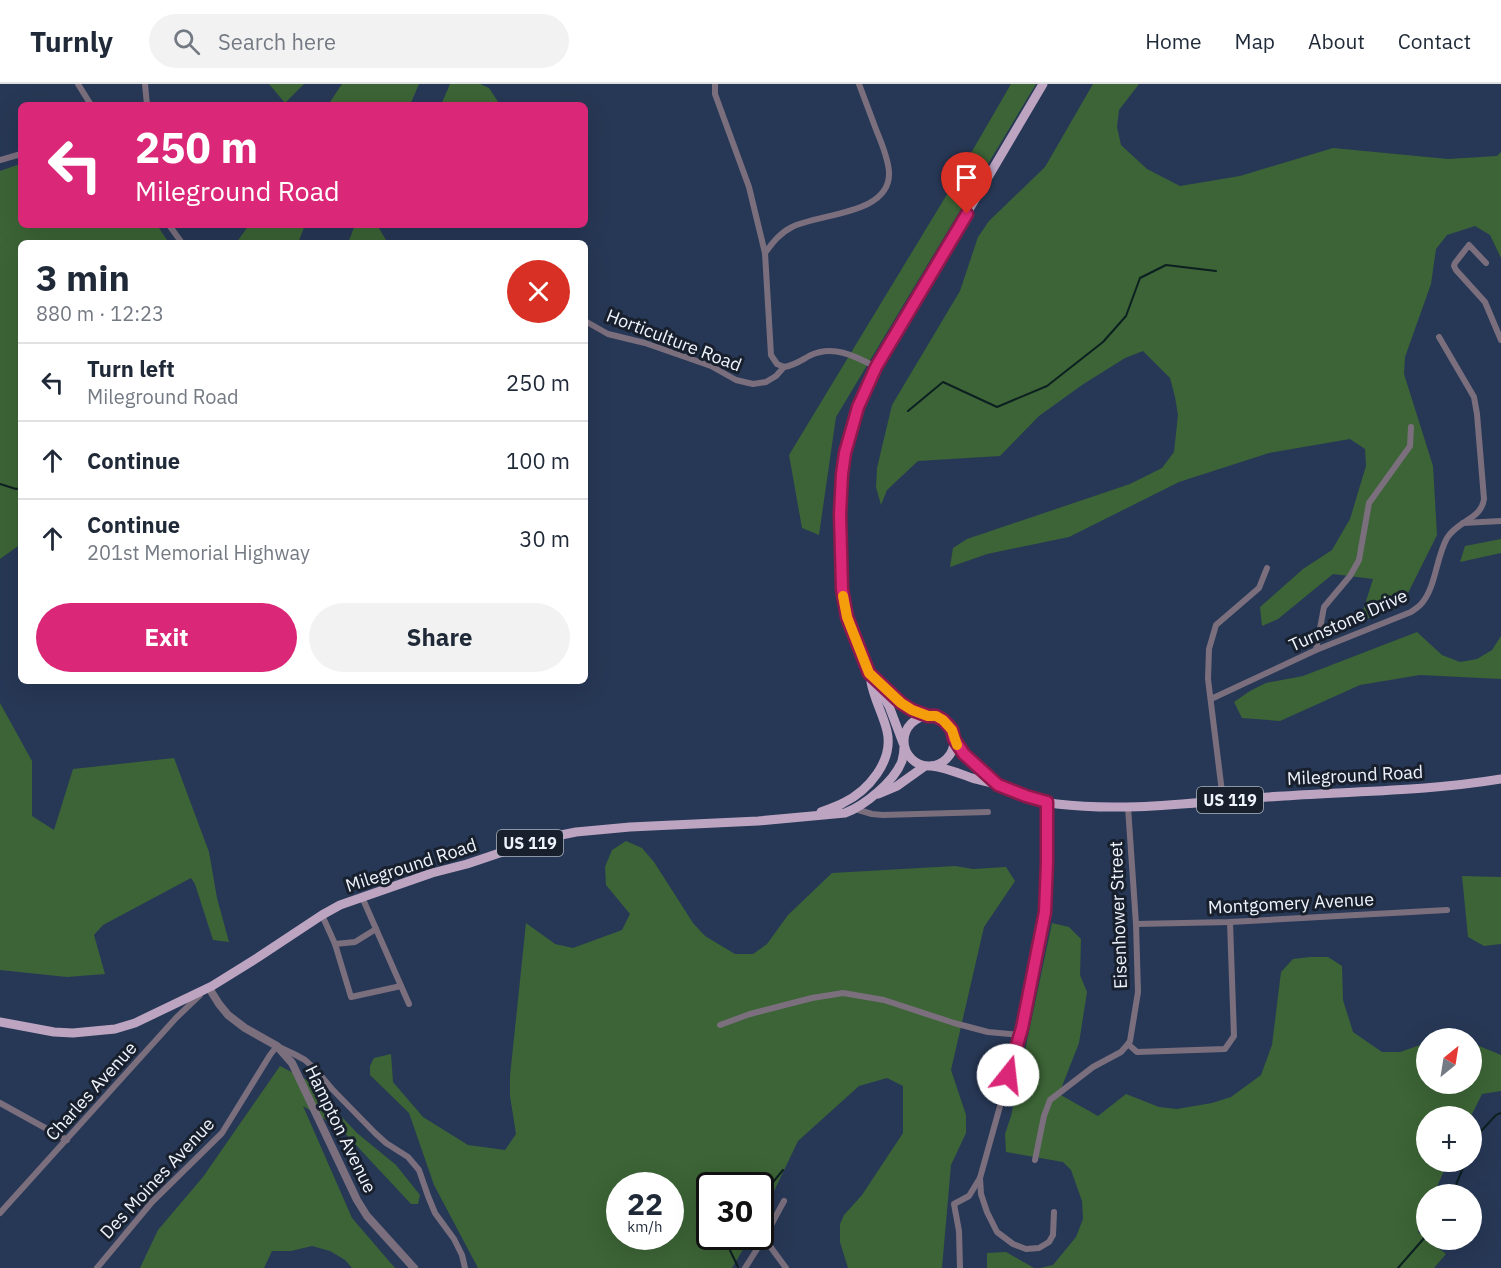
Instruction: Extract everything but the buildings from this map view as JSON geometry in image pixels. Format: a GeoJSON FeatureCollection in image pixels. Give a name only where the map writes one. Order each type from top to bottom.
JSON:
{"type":"FeatureCollection","features":[{"type":"Feature","properties":{"kind":"main road"},"geometry":{"type":"LineString","coordinates":[[799,818],[844,803],[858,794],[871,781],[884,760],[888,741],[869,673],[847,617],[842,589],[840,514],[842,474],[845,453],[858,407],[876,367],[1042,84]]}},
{"type":"Feature","properties":{"kind":"main road"},"geometry":{"type":"LineString","coordinates":[[869,673],[901,703],[928,716]]}},
{"type":"Feature","properties":{"kind":"main road"},"geometry":{"type":"LineString","coordinates":[[869,673],[889,706],[904,745],[910,758],[928,766],[938,764],[949,756],[954,739],[952,730],[943,720],[936,716],[919,717],[907,728],[904,745]]}},
{"type":"Feature","properties":{"kind":"main road","name":"Mileground Road"},"geometry":{"type":"LineString","coordinates":[[954,739],[964,754],[998,785]]}},
{"type":"Feature","properties":{"kind":"main road","name":"Mileground Road"},"geometry":{"type":"LineString","coordinates":[[209,988],[340,905],[529,843],[576,832],[799,818],[844,813],[855,809],[875,795],[890,779],[901,764],[904,745]]}},
{"type":"Feature","properties":{"kind":"main road","name":"Mileground Road"},"geometry":{"type":"LineString","coordinates":[[875,795],[897,786],[928,766],[951,770],[1047,802],[1128,807],[1445,786],[1501,779]]}},
{"type":"Feature","properties":{"kind":"main road","name":"US 119"},"geometry":{"type":"LineString","coordinates":[[0,1022],[54,1032],[73,1033],[115,1029],[135,1023],[209,988]]}},
{"type":"Feature","properties":{"kind":"street"},"geometry":{"type":"LineString","coordinates":[[78,84],[89,102]]}},
{"type":"Feature","properties":{"kind":"street"},"geometry":{"type":"LineString","coordinates":[[145,84],[147,102]]}},
{"type":"Feature","properties":{"kind":"street"},"geometry":{"type":"LineString","coordinates":[[715,84],[715,94],[749,187],[765,253],[771,355],[777,364],[784,368]]}},
{"type":"Feature","properties":{"kind":"street"},"geometry":{"type":"LineString","coordinates":[[765,253],[778,236],[793,226],[867,204],[877,198],[888,182],[885,152],[859,84]]}},
{"type":"Feature","properties":{"kind":"street"},"geometry":{"type":"LineString","coordinates":[[0,160],[18,155]]}},
{"type":"Feature","properties":{"kind":"street"},"geometry":{"type":"LineString","coordinates":[[1486,262],[1469,245],[1454,266],[1485,302],[1501,340]]}},
{"type":"Feature","properties":{"kind":"street","name":"Horticulture Road"},"geometry":{"type":"LineString","coordinates":[[588,323],[608,334],[645,343],[711,366],[736,380],[753,384],[766,382],[784,368],[793,366],[811,355],[826,351],[843,352],[876,367]]}},
{"type":"Feature","properties":{"kind":"street","name":"Turnstone Drive"},"geometry":{"type":"LineString","coordinates":[[1211,699],[1316,650],[1411,612],[1421,604],[1431,585],[1448,538],[1455,529],[1478,514],[1483,507],[1474,397],[1439,338]]}},
{"type":"Feature","properties":{"kind":"street"},"geometry":{"type":"LineString","coordinates":[[1316,650],[1324,607],[1350,576],[1359,560],[1369,503],[1410,446],[1411,428]]}},
{"type":"Feature","properties":{"kind":"street"},"geometry":{"type":"LineString","coordinates":[[1462,523],[1501,521]]}},
{"type":"Feature","properties":{"kind":"street"},"geometry":{"type":"LineString","coordinates":[[1223,801],[1208,679],[1209,649],[1216,625],[1259,588],[1267,568]]}},
{"type":"Feature","properties":{"kind":"street"},"geometry":{"type":"LineString","coordinates":[[960,1268],[959,1231],[954,1204],[969,1196],[980,1178],[1020,1035],[1045,912],[1047,802]]}},
{"type":"Feature","properties":{"kind":"street","name":"Eisenhower Street"},"geometry":{"type":"LineString","coordinates":[[1128,807],[1138,992],[1128,1044]]}},
{"type":"Feature","properties":{"kind":"street","name":"Mileground Road"},"geometry":{"type":"LineString","coordinates":[[855,809],[883,815],[988,812]]}},
{"type":"Feature","properties":{"kind":"street"},"geometry":{"type":"LineString","coordinates":[[362,897],[409,1004]]}},
{"type":"Feature","properties":{"kind":"street","name":"Montgomery Avenue"},"geometry":{"type":"LineString","coordinates":[[1136,924],[1230,922],[1447,910]]}},
{"type":"Feature","properties":{"kind":"street"},"geometry":{"type":"LineString","coordinates":[[322,915],[335,944],[351,997],[401,986]]}},
{"type":"Feature","properties":{"kind":"street"},"geometry":{"type":"LineString","coordinates":[[1035,1160],[1044,1116],[1050,1100],[1093,1067],[1121,1052],[1128,1044],[1137,1052],[1225,1049],[1234,1036],[1230,922]]}},
{"type":"Feature","properties":{"kind":"street"},"geometry":{"type":"LineString","coordinates":[[335,944],[355,942],[376,929]]}},
{"type":"Feature","properties":{"kind":"street","name":"Hampton Avenue"},"geometry":{"type":"LineString","coordinates":[[209,988],[219,1004],[237,1023],[277,1046],[292,1063],[357,1200],[367,1216],[414,1268]]}},
{"type":"Feature","properties":{"kind":"street","name":"Charles Avenue"},"geometry":{"type":"LineString","coordinates":[[0,1213],[176,1018],[209,988]]}},
{"type":"Feature","properties":{"kind":"street"},"geometry":{"type":"LineString","coordinates":[[720,1025],[750,1014],[812,998],[843,993],[884,1000],[988,1032],[1020,1035]]}},
{"type":"Feature","properties":{"kind":"street"},"geometry":{"type":"LineString","coordinates":[[277,1046],[315,1068],[332,1089],[386,1143],[408,1157],[419,1170],[435,1213],[454,1239],[462,1255],[465,1268]]}},
{"type":"Feature","properties":{"kind":"street","name":"Des Moines Avenue"},"geometry":{"type":"LineString","coordinates":[[97,1268],[152,1202],[222,1133],[277,1046]]}},
{"type":"Feature","properties":{"kind":"street"},"geometry":{"type":"LineString","coordinates":[[0,1103],[67,1140]]}},
{"type":"Feature","properties":{"kind":"street"},"geometry":{"type":"LineString","coordinates":[[980,1178],[981,1194],[987,1212],[997,1232],[1013,1244],[1026,1249],[1039,1248],[1049,1242],[1053,1234],[1054,1212]]}},
{"type":"Feature","properties":{"kind":"street"},"geometry":{"type":"LineString","coordinates":[[774,1220],[784,1201]]}},
{"type":"Feature","properties":{"kind":"street"},"geometry":{"type":"LineString","coordinates":[[745,1268],[756,1250]]}},
{"type":"Feature","properties":{"kind":"street"},"geometry":{"type":"LineString","coordinates":[[773,1250],[786,1268]]}},
{"type":"Feature","properties":{"kind":"green space"},"geometry":{"type":"Polygon","coordinates":[[[269,84],[304,84],[286,102],[269,84]]]}},
{"type":"Feature","properties":{"kind":"green space"},"geometry":{"type":"Polygon","coordinates":[[[342,84],[419,84],[411,102],[330,102],[342,84]]]}},
{"type":"Feature","properties":{"kind":"green space"},"geometry":{"type":"Polygon","coordinates":[[[450,84],[480,84],[489,88],[498,102],[442,102],[450,84]]]}},
{"type":"Feature","properties":{"kind":"green space"},"geometry":{"type":"Polygon","coordinates":[[[1011,84],[1036,84],[836,417],[819,535],[802,528],[789,455],[1011,84]]]}},
{"type":"Feature","properties":{"kind":"green space"},"geometry":{"type":"Polygon","coordinates":[[[1093,84],[1139,84],[1119,110],[1117,127],[1121,145],[1147,169],[1180,186],[1240,176],[1333,148],[1448,159],[1497,156],[1501,152],[1501,258],[1490,235],[1475,226],[1447,235],[1436,249],[1431,284],[1405,357],[1404,374],[1433,466],[1437,535],[1406,597],[1394,609],[1360,620],[1373,579],[1333,574],[1278,619],[1262,626],[1260,607],[1303,569],[1332,550],[1350,519],[1366,466],[1365,449],[1350,439],[1269,453],[1179,482],[1069,537],[987,554],[950,567],[953,548],[967,539],[1130,484],[1162,468],[1174,452],[1178,415],[1170,378],[1143,351],[1125,358],[1039,416],[1000,456],[918,461],[887,490],[881,505],[876,487],[877,468],[892,405],[960,291],[978,237],[989,221],[1045,167],[1093,84]]]}},
{"type":"Feature","properties":{"kind":"green space"},"geometry":{"type":"Polygon","coordinates":[[[18,165],[18,228],[159,228],[167,240],[18,240],[18,546],[0,559],[0,171],[18,165]]]}},
{"type":"Feature","properties":{"kind":"green space"},"geometry":{"type":"Polygon","coordinates":[[[247,228],[304,228],[299,240],[238,240],[247,228]]]}},
{"type":"Feature","properties":{"kind":"green space"},"geometry":{"type":"Polygon","coordinates":[[[354,228],[379,228],[386,240],[349,240],[354,228]]]}},
{"type":"Feature","properties":{"kind":"green space"},"geometry":{"type":"Polygon","coordinates":[[[1501,539],[1501,553],[1460,562],[1465,546],[1501,539]]]}},
{"type":"Feature","properties":{"kind":"green space"},"geometry":{"type":"Polygon","coordinates":[[[1417,632],[1442,655],[1460,662],[1477,659],[1492,650],[1501,636],[1501,679],[1420,675],[1360,685],[1280,721],[1242,718],[1234,702],[1266,683],[1303,676],[1417,632]]]}},
{"type":"Feature","properties":{"kind":"green space"},"geometry":{"type":"Polygon","coordinates":[[[0,703],[32,761],[32,816],[54,830],[73,769],[174,758],[209,852],[217,898],[229,942],[213,940],[191,878],[103,925],[94,935],[105,974],[67,977],[0,970],[0,703]]]}},
{"type":"Feature","properties":{"kind":"green space"},"geometry":{"type":"Polygon","coordinates":[[[626,841],[642,848],[654,862],[693,923],[705,936],[735,954],[753,954],[767,944],[788,915],[832,873],[955,866],[973,869],[1006,867],[1015,881],[984,927],[951,1070],[966,1115],[966,1133],[951,1165],[942,1268],[848,1268],[840,1242],[840,1224],[844,1215],[862,1195],[903,1133],[903,1086],[887,1078],[859,1086],[798,1141],[774,1191],[774,1172],[696,1172],[696,1250],[743,1250],[732,1268],[478,1268],[434,1185],[409,1113],[370,1075],[370,1066],[374,1058],[391,1054],[393,1082],[423,1117],[468,1145],[505,1150],[516,1134],[510,1096],[510,1076],[526,923],[555,944],[573,948],[622,930],[630,914],[606,885],[605,867],[612,850],[626,841]]]}},
{"type":"Feature","properties":{"kind":"green space"},"geometry":{"type":"Polygon","coordinates":[[[1462,876],[1501,877],[1501,944],[1484,946],[1468,937],[1462,876]]]}},
{"type":"Feature","properties":{"kind":"green space"},"geometry":{"type":"Polygon","coordinates":[[[1052,923],[1069,927],[1081,939],[1080,975],[1087,992],[1079,1043],[1059,1094],[1098,1116],[1126,1094],[1159,1107],[1177,1109],[1212,1103],[1231,1097],[1261,1075],[1272,1045],[1281,972],[1293,959],[1310,957],[1328,957],[1342,966],[1343,1000],[1353,1032],[1382,1052],[1400,1052],[1416,1046],[1416,1094],[1482,1094],[1476,1106],[1416,1106],[1416,1172],[1443,1172],[1438,1184],[1416,1184],[1416,1250],[1441,1250],[1446,1254],[1434,1268],[1040,1268],[1053,1265],[1076,1237],[1083,1219],[1082,1201],[1071,1170],[1063,1162],[1006,1152],[1005,1134],[1011,1116],[1052,923]]]}},
{"type":"Feature","properties":{"kind":"green space"},"geometry":{"type":"Polygon","coordinates":[[[1482,1047],[1501,1055],[1501,1091],[1482,1094],[1482,1047]]]}},
{"type":"Feature","properties":{"kind":"green space"},"geometry":{"type":"Polygon","coordinates":[[[280,1066],[307,1080],[357,1133],[396,1165],[420,1195],[418,1204],[411,1204],[342,1130],[303,1106],[352,1218],[395,1268],[352,1268],[345,1260],[330,1251],[312,1246],[291,1251],[272,1251],[264,1268],[140,1268],[158,1230],[203,1177],[280,1066]]]}},
{"type":"Feature","properties":{"kind":"green space"},"geometry":{"type":"Polygon","coordinates":[[[1006,1252],[1034,1268],[987,1268],[987,1253],[1006,1252]]]}},
{"type":"Feature","properties":{"kind":"waterway"},"geometry":{"type":"LineString","coordinates":[[908,411],[943,382],[997,407],[1047,386],[1103,342],[1126,316],[1140,278],[1166,265],[1216,271]]}},
{"type":"Feature","properties":{"kind":"waterway"},"geometry":{"type":"LineString","coordinates":[[0,484],[18,489]]}},
{"type":"Feature","properties":{"kind":"waterway"},"geometry":{"type":"LineString","coordinates":[[1482,1130],[1496,1115],[1501,1113]]}},
{"type":"Feature","properties":{"kind":"waterway"},"geometry":{"type":"LineString","coordinates":[[774,1181],[783,1170]]}},
{"type":"Feature","properties":{"kind":"waterway"},"geometry":{"type":"LineString","coordinates":[[1456,1184],[1461,1172]]}},
{"type":"Feature","properties":{"kind":"waterway"},"geometry":{"type":"LineString","coordinates":[[1398,1268],[1416,1247]]}},
{"type":"Feature","properties":{"kind":"waterway"},"geometry":{"type":"LineString","coordinates":[[730,1250],[738,1267]]}},
{"type":"Feature","properties":{"kind":"slow traffic"},"geometry":{"type":"LineString","coordinates":[[843,596],[847,617],[869,673],[901,703],[912,710],[943,720],[952,730],[957,745]]}},
{"type":"Feature","properties":{"kind":"route"},"geometry":{"type":"LineString","coordinates":[[967,214],[876,367],[858,407],[845,453],[840,491],[842,589],[847,617],[869,673],[901,703],[912,710],[943,720],[952,730],[954,739],[964,754],[998,785],[1047,802],[1045,912],[1022,1028],[1008,1075]]}}]}
